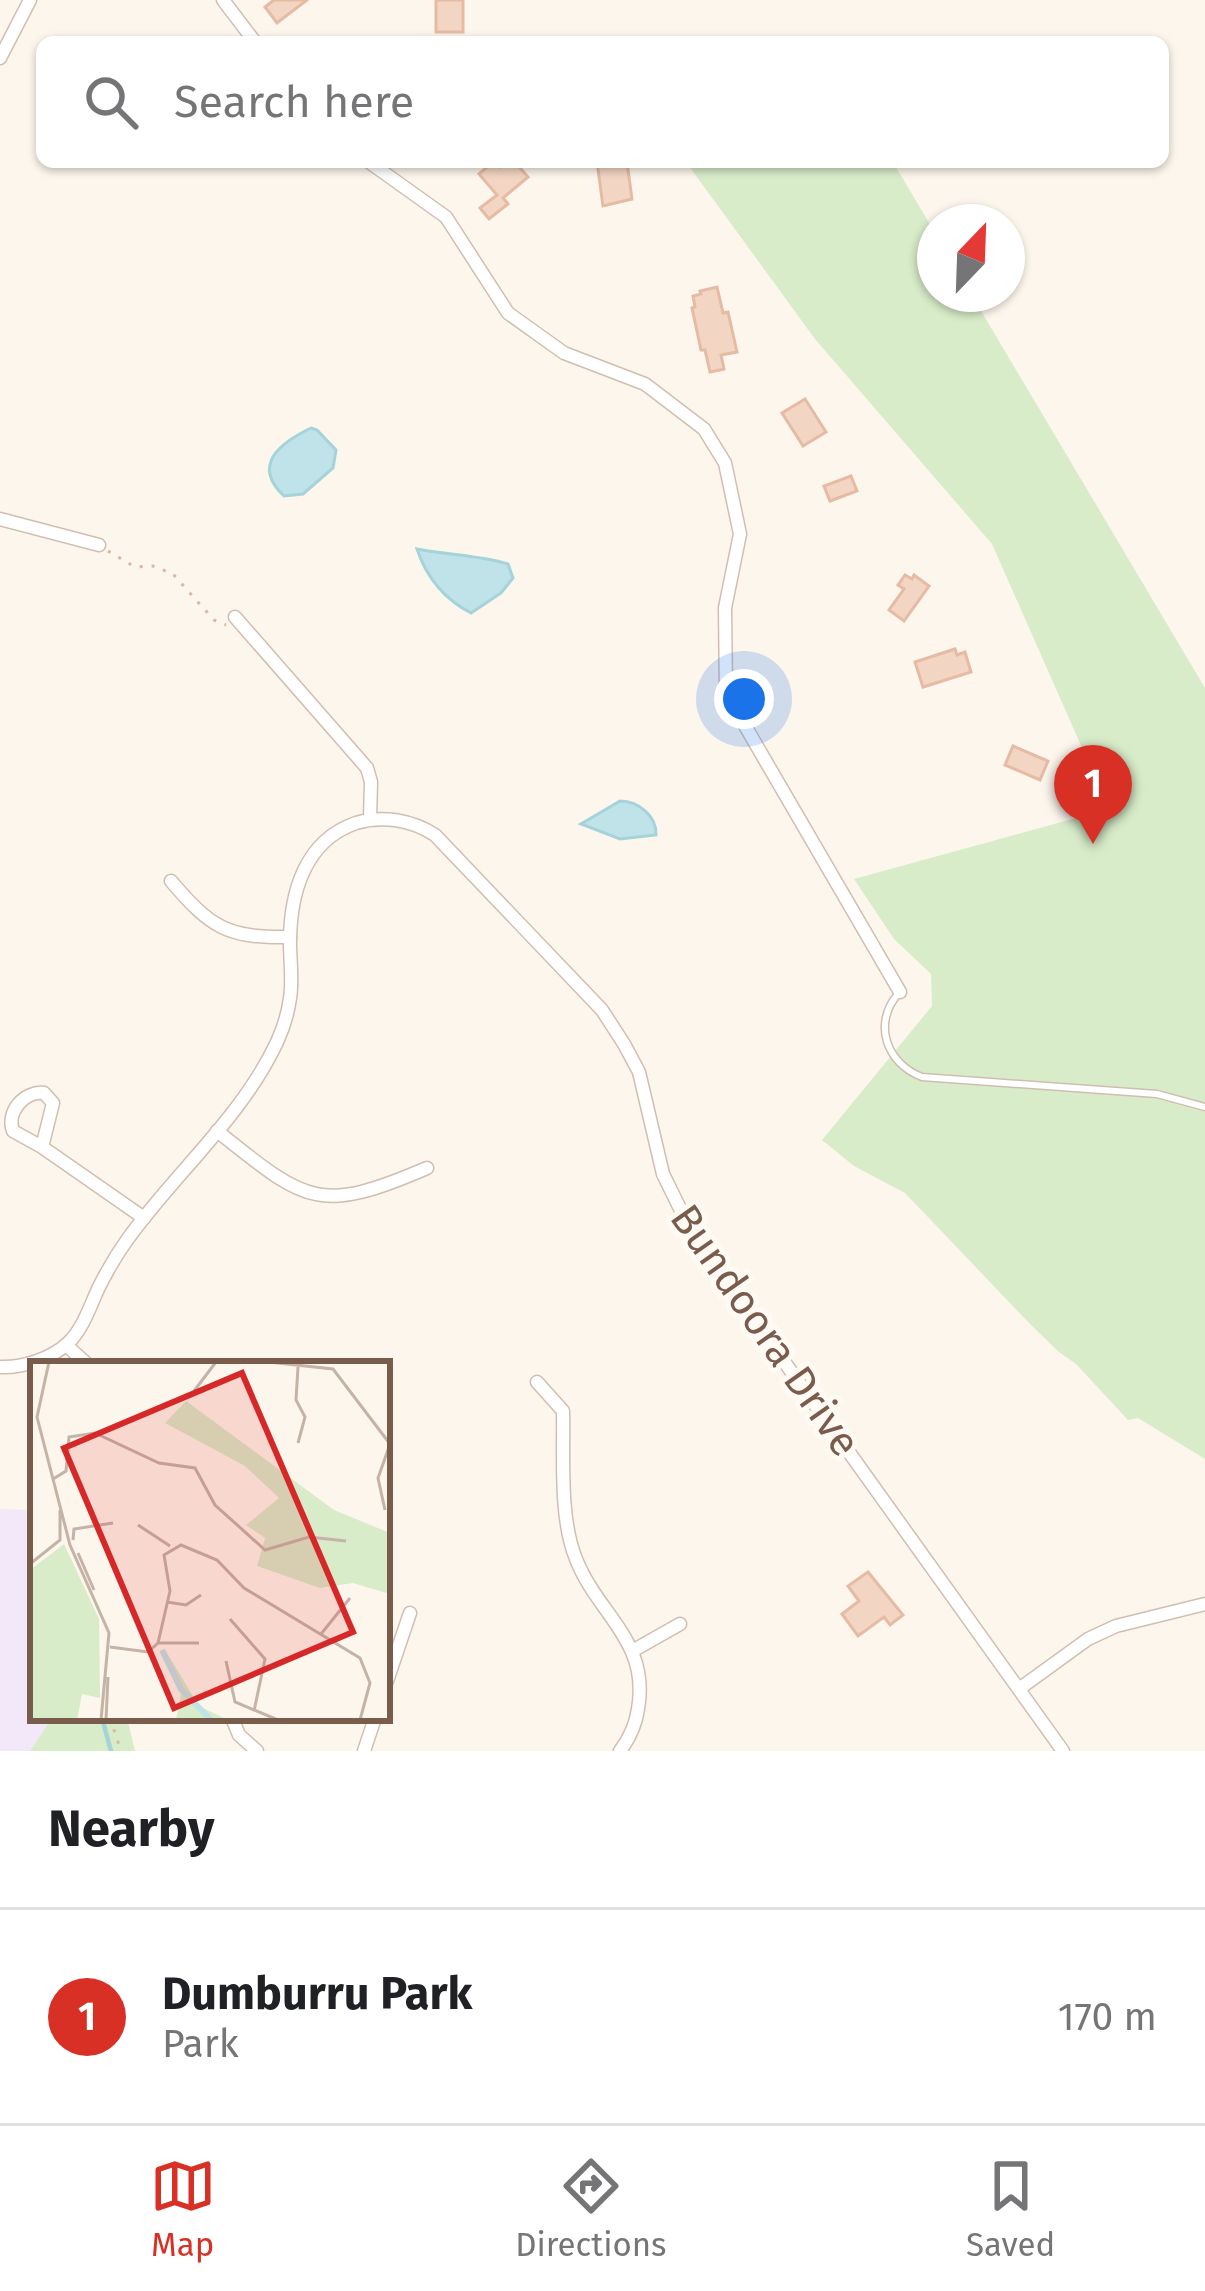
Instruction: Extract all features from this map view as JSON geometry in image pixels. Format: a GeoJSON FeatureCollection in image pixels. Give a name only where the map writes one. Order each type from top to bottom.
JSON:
{"type":"FeatureCollection","features":[{"type":"Feature","properties":{"kind":"street"},"geometry":{"type":"LineString","coordinates":[[0,58],[30,0]]}},
{"type":"Feature","properties":{"kind":"street"},"geometry":{"type":"LineString","coordinates":[[223,0],[250,36]]}},
{"type":"Feature","properties":{"kind":"street"},"geometry":{"type":"LineString","coordinates":[[378,168],[446,217],[508,313],[563,353],[645,384],[704,429],[725,463],[740,534],[725,608],[726,693],[900,992]]}},
{"type":"Feature","properties":{"kind":"street"},"geometry":{"type":"LineString","coordinates":[[0,520],[99,545]]}},
{"type":"Feature","properties":{"kind":"street"},"geometry":{"type":"LineString","coordinates":[[36,1361],[66,1345],[78,1330],[114,1261],[144,1218],[262,1074],[291,997],[290,937],[301,874],[313,853],[332,836],[370,819],[367,767],[237,620]]}},
{"type":"Feature","properties":{"kind":"street","name":"Bundoora Drive"},"geometry":{"type":"LineString","coordinates":[[370,819],[397,820],[435,835],[602,1010],[639,1072],[663,1174],[692,1233],[1063,1751]]}},
{"type":"Feature","properties":{"kind":"street"},"geometry":{"type":"LineString","coordinates":[[170,881],[198,913],[220,928],[260,937],[290,937]]}},
{"type":"Feature","properties":{"kind":"street"},"geometry":{"type":"LineString","coordinates":[[42,1147],[53,1102],[44,1093],[34,1092],[14,1112],[10,1128],[144,1218]]}},
{"type":"Feature","properties":{"kind":"street"},"geometry":{"type":"LineString","coordinates":[[217,1131],[277,1179],[319,1196],[359,1194],[428,1168]]}},
{"type":"Feature","properties":{"kind":"street"},"geometry":{"type":"LineString","coordinates":[[66,1345],[84,1361]]}},
{"type":"Feature","properties":{"kind":"street"},"geometry":{"type":"LineString","coordinates":[[0,1367],[30,1363]]}},
{"type":"Feature","properties":{"kind":"street"},"geometry":{"type":"LineString","coordinates":[[537,1382],[563,1412],[566,1521],[575,1558],[634,1650],[640,1671],[637,1718],[620,1751]]}},
{"type":"Feature","properties":{"kind":"street"},"geometry":{"type":"LineString","coordinates":[[1019,1689],[1088,1639],[1116,1626],[1205,1604]]}},
{"type":"Feature","properties":{"kind":"street"},"geometry":{"type":"LineString","coordinates":[[390,1673],[410,1612]]}},
{"type":"Feature","properties":{"kind":"street"},"geometry":{"type":"LineString","coordinates":[[634,1650],[680,1624]]}},
{"type":"Feature","properties":{"kind":"street"},"geometry":{"type":"LineString","coordinates":[[233,1721],[238,1735],[257,1751]]}},
{"type":"Feature","properties":{"kind":"street"},"geometry":{"type":"LineString","coordinates":[[364,1751],[374,1721]]}},
{"type":"Feature","properties":{"kind":"lane"},"geometry":{"type":"LineString","coordinates":[[900,992],[889,1005],[886,1036],[890,1053],[905,1070],[922,1077],[1157,1094],[1205,1107]]}},
{"type":"Feature","properties":{"kind":"path"},"geometry":{"type":"LineString","coordinates":[[99,545],[135,568],[153,566],[173,574],[222,625],[237,620]]}},
{"type":"Feature","properties":{"kind":"path"},"geometry":{"type":"LineString","coordinates":[[111,1721],[121,1751]]}},
{"type":"Feature","properties":{"kind":"shaded area"},"geometry":{"type":"Polygon","coordinates":[[[0,1509],[30,1510],[30,1721],[50,1721],[30,1751],[0,1751],[0,1509]]]}},
{"type":"Feature","properties":{"kind":"green space"},"geometry":{"type":"Polygon","coordinates":[[[690,168],[897,168],[918,204],[917,312],[982,312],[1205,688],[1205,1459],[1138,1418],[1128,1420],[905,1193],[854,1166],[822,1140],[932,1006],[931,974],[894,939],[854,879],[1109,809],[992,544],[815,339],[690,168]]]}},
{"type":"Feature","properties":{"kind":"green space"},"geometry":{"type":"Polygon","coordinates":[[[50,1721],[128,1721],[135,1751],[30,1751],[50,1721]]]}},
{"type":"Feature","properties":{"kind":"water"},"geometry":{"type":"Polygon","coordinates":[[[311,428],[336,450],[333,468],[303,494],[284,496],[274,485],[270,465],[280,448],[311,428]]]}},
{"type":"Feature","properties":{"kind":"water"},"geometry":{"type":"Polygon","coordinates":[[[417,549],[508,564],[513,578],[501,593],[471,613],[437,586],[417,549]]]}},
{"type":"Feature","properties":{"kind":"water"},"geometry":{"type":"Polygon","coordinates":[[[620,801],[645,811],[656,835],[620,839],[581,824],[620,801]]]}},
{"type":"Feature","properties":{"kind":"building"},"geometry":{"type":"Polygon","coordinates":[[[274,0],[307,0],[277,23],[265,7],[274,0]]]}},
{"type":"Feature","properties":{"kind":"building"},"geometry":{"type":"Polygon","coordinates":[[[436,0],[463,0],[463,32],[436,32],[436,0]]]}},
{"type":"Feature","properties":{"kind":"building"},"geometry":{"type":"Polygon","coordinates":[[[486,168],[520,168],[528,177],[503,198],[508,204],[489,219],[480,208],[497,195],[479,174],[486,168]]]}},
{"type":"Feature","properties":{"kind":"building"},"geometry":{"type":"Polygon","coordinates":[[[598,168],[628,168],[632,199],[603,206],[598,168]]]}},
{"type":"Feature","properties":{"kind":"building"},"geometry":{"type":"Polygon","coordinates":[[[717,287],[737,352],[721,355],[724,369],[710,372],[692,308],[693,296],[717,287]]]}},
{"type":"Feature","properties":{"kind":"building"},"geometry":{"type":"Polygon","coordinates":[[[805,399],[826,432],[803,446],[782,413],[805,399]]]}},
{"type":"Feature","properties":{"kind":"building"},"geometry":{"type":"Polygon","coordinates":[[[851,476],[857,491],[830,501],[824,486],[851,476]]]}},
{"type":"Feature","properties":{"kind":"building"},"geometry":{"type":"Polygon","coordinates":[[[905,575],[912,579],[914,575],[929,586],[904,621],[889,610],[904,589],[898,585],[905,575]]]}},
{"type":"Feature","properties":{"kind":"building"},"geometry":{"type":"Polygon","coordinates":[[[955,649],[957,655],[965,652],[971,672],[923,687],[915,662],[955,649]]]}},
{"type":"Feature","properties":{"kind":"building"},"geometry":{"type":"Polygon","coordinates":[[[1013,746],[1048,761],[1040,780],[1005,765],[1013,746]]]}},
{"type":"Feature","properties":{"kind":"building"},"geometry":{"type":"Polygon","coordinates":[[[868,1572],[903,1615],[890,1625],[884,1617],[858,1636],[842,1614],[859,1601],[848,1586],[868,1572]]]}},
{"type":"Feature","properties":{"kind":"waterway"},"geometry":{"type":"LineString","coordinates":[[103,1721],[111,1751]]}},
{"type":"Feature","properties":{"kind":"place","name":"Dumburru Park"},"geometry":{"type":"Point","coordinates":[1093,844]}}]}
